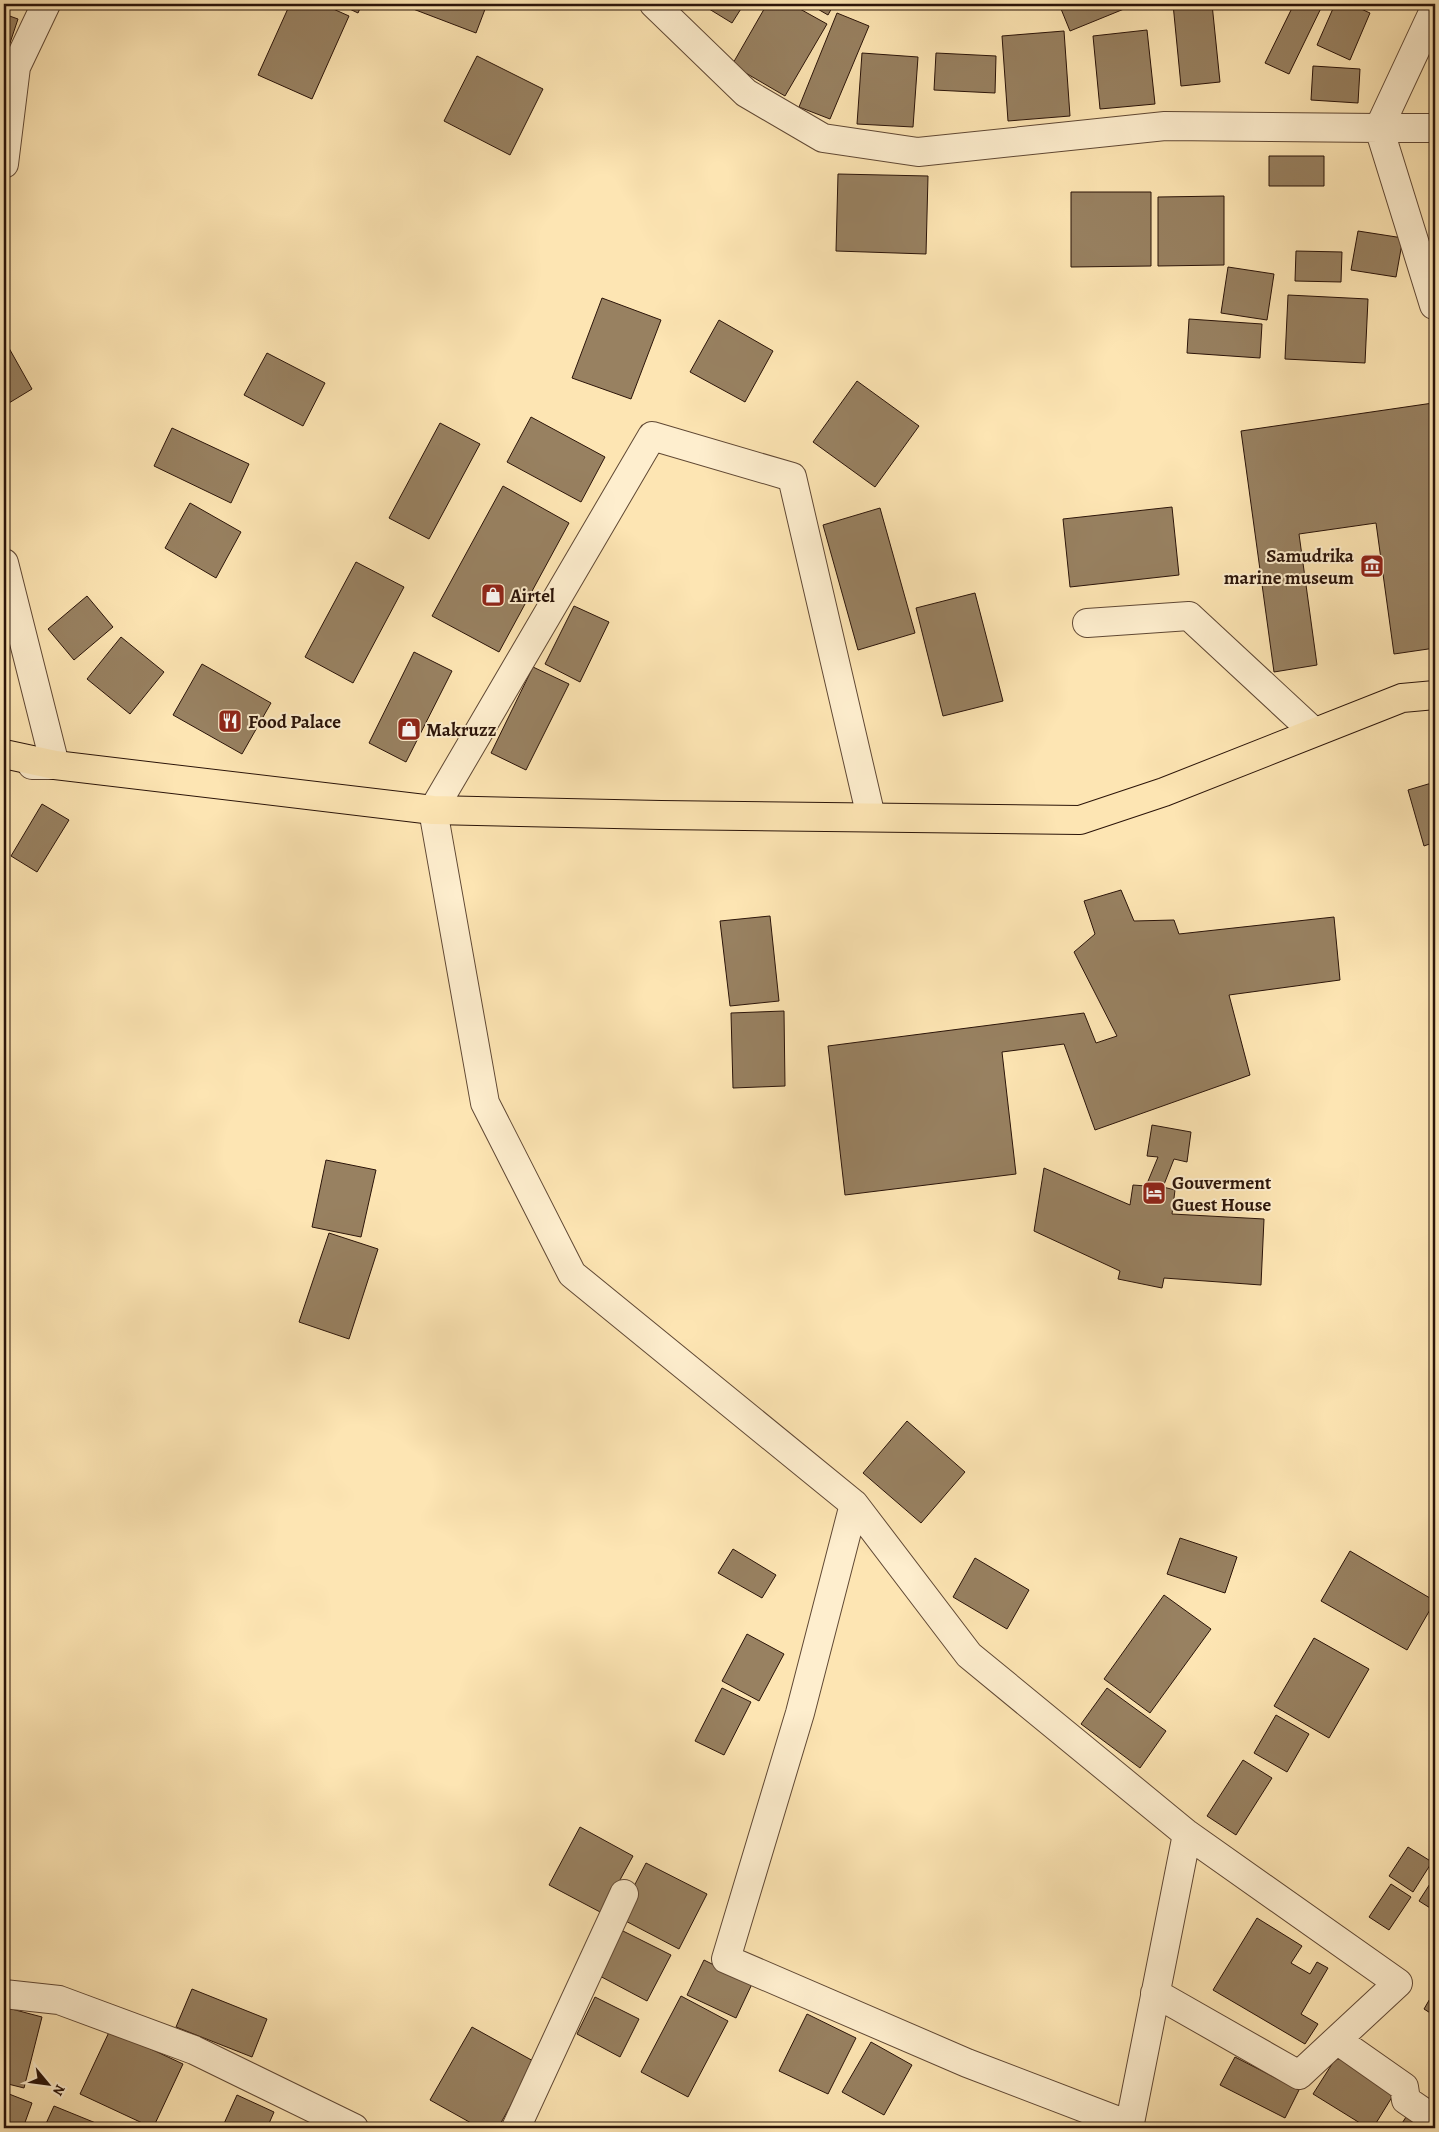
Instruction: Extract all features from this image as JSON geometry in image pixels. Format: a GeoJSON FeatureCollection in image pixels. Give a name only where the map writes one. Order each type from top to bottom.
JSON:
{"type":"FeatureCollection","features":[{"type":"Feature","properties":{"kind":"highway"},"geometry":{"type":"LineString","coordinates":[[4,754],[55,765],[432,810],[1080,820],[1164,792],[1402,698],[1435,695]]}},
{"type":"Feature","properties":{"kind":"street"},"geometry":{"type":"LineString","coordinates":[[4,164],[16,66],[46,4]]}},
{"type":"Feature","properties":{"kind":"street"},"geometry":{"type":"LineString","coordinates":[[654,4],[746,93],[823,138],[918,152],[1165,126],[1435,128]]}},
{"type":"Feature","properties":{"kind":"street"},"geometry":{"type":"LineString","coordinates":[[1434,305],[1379,128],[1435,8]]}},
{"type":"Feature","properties":{"kind":"street"},"geometry":{"type":"LineString","coordinates":[[871,817],[792,477],[652,436],[432,810],[485,1103],[572,1274],[854,1504],[970,1654],[1187,1834],[1398,1983],[1299,2075],[1155,1993]]}},
{"type":"Feature","properties":{"kind":"street"},"geometry":{"type":"LineString","coordinates":[[4,563],[55,765],[4,764]]}},
{"type":"Feature","properties":{"kind":"street"},"geometry":{"type":"LineString","coordinates":[[1087,623],[1189,616],[1314,732]]}},
{"type":"Feature","properties":{"kind":"street"},"geometry":{"type":"LineString","coordinates":[[854,1504],[800,1713],[726,1959],[967,2063],[1129,2127],[1187,1834]]}},
{"type":"Feature","properties":{"kind":"street"},"geometry":{"type":"LineString","coordinates":[[516,2128],[624,1894]]}},
{"type":"Feature","properties":{"kind":"street"},"geometry":{"type":"LineString","coordinates":[[4,1994],[59,2000],[194,2050],[354,2128]]}},
{"type":"Feature","properties":{"kind":"street"},"geometry":{"type":"LineString","coordinates":[[1337,2040],[1404,2087],[1406,2100],[1435,2120]]}},
{"type":"Feature","properties":{"kind":"building"},"geometry":{"type":"Polygon","coordinates":[[[290,4],[322,4],[349,16],[312,99],[258,75],[290,4]]]}},
{"type":"Feature","properties":{"kind":"building"},"geometry":{"type":"Polygon","coordinates":[[[339,4],[362,4],[358,13],[339,4]]]}},
{"type":"Feature","properties":{"kind":"building"},"geometry":{"type":"Polygon","coordinates":[[[400,4],[487,4],[476,33],[400,4]]]}},
{"type":"Feature","properties":{"kind":"building"},"geometry":{"type":"Polygon","coordinates":[[[701,4],[744,4],[732,23],[701,4]]]}},
{"type":"Feature","properties":{"kind":"building"},"geometry":{"type":"Polygon","coordinates":[[[767,4],[791,4],[827,24],[785,96],[732,65],[767,4]]]}},
{"type":"Feature","properties":{"kind":"building"},"geometry":{"type":"Polygon","coordinates":[[[809,4],[834,4],[828,15],[809,4]]]}},
{"type":"Feature","properties":{"kind":"building"},"geometry":{"type":"Polygon","coordinates":[[[1059,4],[1122,4],[1124,9],[1070,31],[1059,4]]]}},
{"type":"Feature","properties":{"kind":"building"},"geometry":{"type":"Polygon","coordinates":[[[1173,4],[1212,4],[1220,82],[1181,86],[1173,4]]]}},
{"type":"Feature","properties":{"kind":"building"},"geometry":{"type":"Polygon","coordinates":[[[1294,4],[1323,4],[1289,74],[1265,63],[1294,4]]]}},
{"type":"Feature","properties":{"kind":"building"},"geometry":{"type":"Polygon","coordinates":[[[1335,4],[1350,4],[1370,13],[1350,60],[1317,45],[1335,4]]]}},
{"type":"Feature","properties":{"kind":"building"},"geometry":{"type":"Polygon","coordinates":[[[837,13],[869,26],[830,119],[799,107],[837,13]]]}},
{"type":"Feature","properties":{"kind":"building"},"geometry":{"type":"Polygon","coordinates":[[[4,14],[18,19],[4,61],[4,14]]]}},
{"type":"Feature","properties":{"kind":"building"},"geometry":{"type":"Polygon","coordinates":[[[1147,30],[1155,104],[1100,109],[1093,36],[1147,30]]]}},
{"type":"Feature","properties":{"kind":"building"},"geometry":{"type":"Polygon","coordinates":[[[1064,31],[1070,116],[1008,121],[1002,36],[1064,31]]]}},
{"type":"Feature","properties":{"kind":"building"},"geometry":{"type":"Polygon","coordinates":[[[862,53],[918,57],[913,127],[857,124],[862,53]]]}},
{"type":"Feature","properties":{"kind":"building"},"geometry":{"type":"Polygon","coordinates":[[[936,53],[996,56],[995,93],[934,90],[936,53]]]}},
{"type":"Feature","properties":{"kind":"building"},"geometry":{"type":"Polygon","coordinates":[[[477,56],[543,89],[510,155],[444,121],[477,56]]]}},
{"type":"Feature","properties":{"kind":"building"},"geometry":{"type":"Polygon","coordinates":[[[1313,66],[1360,69],[1358,103],[1311,100],[1313,66]]]}},
{"type":"Feature","properties":{"kind":"building"},"geometry":{"type":"Polygon","coordinates":[[[1269,156],[1324,156],[1324,186],[1269,186],[1269,156]]]}},
{"type":"Feature","properties":{"kind":"building"},"geometry":{"type":"Polygon","coordinates":[[[838,174],[928,176],[926,254],[836,251],[838,174]]]}},
{"type":"Feature","properties":{"kind":"building"},"geometry":{"type":"Polygon","coordinates":[[[1071,192],[1151,192],[1151,266],[1071,267],[1071,192]]]}},
{"type":"Feature","properties":{"kind":"building"},"geometry":{"type":"Polygon","coordinates":[[[1224,196],[1224,265],[1158,266],[1158,197],[1224,196]]]}},
{"type":"Feature","properties":{"kind":"building"},"geometry":{"type":"Polygon","coordinates":[[[1358,231],[1403,238],[1396,277],[1351,270],[1358,231]]]}},
{"type":"Feature","properties":{"kind":"building"},"geometry":{"type":"Polygon","coordinates":[[[1296,251],[1342,252],[1341,282],[1295,281],[1296,251]]]}},
{"type":"Feature","properties":{"kind":"building"},"geometry":{"type":"Polygon","coordinates":[[[1228,267],[1274,274],[1267,320],[1221,313],[1228,267]]]}},
{"type":"Feature","properties":{"kind":"building"},"geometry":{"type":"Polygon","coordinates":[[[1288,295],[1368,299],[1365,363],[1285,359],[1288,295]]]}},
{"type":"Feature","properties":{"kind":"building"},"geometry":{"type":"Polygon","coordinates":[[[602,298],[661,320],[631,399],[572,378],[602,298]]]}},
{"type":"Feature","properties":{"kind":"building"},"geometry":{"type":"Polygon","coordinates":[[[1189,319],[1262,324],[1260,358],[1187,353],[1189,319]]]}},
{"type":"Feature","properties":{"kind":"building"},"geometry":{"type":"Polygon","coordinates":[[[719,320],[773,351],[745,402],[690,372],[719,320]]]}},
{"type":"Feature","properties":{"kind":"building"},"geometry":{"type":"Polygon","coordinates":[[[4,341],[32,389],[4,406],[4,341]]]}},
{"type":"Feature","properties":{"kind":"building"},"geometry":{"type":"Polygon","coordinates":[[[267,353],[325,383],[303,426],[244,395],[267,353]]]}},
{"type":"Feature","properties":{"kind":"building"},"geometry":{"type":"Polygon","coordinates":[[[857,381],[919,426],[875,487],[813,442],[857,381]]]}},
{"type":"Feature","properties":{"kind":"building"},"geometry":{"type":"Polygon","coordinates":[[[1433,403],[1435,423],[1435,648],[1394,654],[1376,523],[1299,534],[1317,665],[1274,672],[1241,431],[1433,403]]]}},
{"type":"Feature","properties":{"kind":"building"},"geometry":{"type":"Polygon","coordinates":[[[531,417],[605,457],[581,502],[507,462],[531,417]]]}},
{"type":"Feature","properties":{"kind":"building"},"geometry":{"type":"Polygon","coordinates":[[[440,423],[480,444],[429,539],[389,518],[440,423]]]}},
{"type":"Feature","properties":{"kind":"building"},"geometry":{"type":"Polygon","coordinates":[[[172,428],[249,464],[231,503],[154,466],[172,428]]]}},
{"type":"Feature","properties":{"kind":"building"},"geometry":{"type":"Polygon","coordinates":[[[503,486],[569,523],[499,652],[432,616],[503,486]]]}},
{"type":"Feature","properties":{"kind":"building"},"geometry":{"type":"Polygon","coordinates":[[[190,503],[241,532],[216,578],[165,548],[190,503]]]}},
{"type":"Feature","properties":{"kind":"building"},"geometry":{"type":"Polygon","coordinates":[[[1172,507],[1179,575],[1070,587],[1063,519],[1172,507]]]}},
{"type":"Feature","properties":{"kind":"building"},"geometry":{"type":"Polygon","coordinates":[[[880,508],[915,633],[858,650],[823,525],[880,508]]]}},
{"type":"Feature","properties":{"kind":"building"},"geometry":{"type":"Polygon","coordinates":[[[356,562],[404,587],[353,683],[305,657],[356,562]]]}},
{"type":"Feature","properties":{"kind":"building"},"geometry":{"type":"Polygon","coordinates":[[[975,593],[1003,701],[943,716],[916,608],[975,593]]]}},
{"type":"Feature","properties":{"kind":"building"},"geometry":{"type":"Polygon","coordinates":[[[87,596],[113,627],[74,660],[48,629],[87,596]]]}},
{"type":"Feature","properties":{"kind":"building"},"geometry":{"type":"Polygon","coordinates":[[[574,606],[609,622],[580,682],[545,664],[574,606]]]}},
{"type":"Feature","properties":{"kind":"building"},"geometry":{"type":"Polygon","coordinates":[[[121,637],[164,672],[130,714],[87,679],[121,637]]]}},
{"type":"Feature","properties":{"kind":"building"},"geometry":{"type":"Polygon","coordinates":[[[414,652],[452,671],[406,762],[369,743],[414,652]]]}},
{"type":"Feature","properties":{"kind":"building"},"geometry":{"type":"Polygon","coordinates":[[[202,664],[271,703],[242,754],[173,715],[202,664]]]}},
{"type":"Feature","properties":{"kind":"building"},"geometry":{"type":"Polygon","coordinates":[[[533,667],[569,684],[526,770],[491,753],[533,667]]]}},
{"type":"Feature","properties":{"kind":"building"},"geometry":{"type":"Polygon","coordinates":[[[1435,782],[1435,842],[1424,846],[1408,790],[1435,782]]]}},
{"type":"Feature","properties":{"kind":"building"},"geometry":{"type":"Polygon","coordinates":[[[42,804],[69,820],[37,872],[11,856],[42,804]]]}},
{"type":"Feature","properties":{"kind":"building"},"geometry":{"type":"Polygon","coordinates":[[[1121,890],[1134,921],[1174,920],[1179,934],[1334,917],[1340,980],[1229,995],[1250,1075],[1095,1130],[1064,1044],[1002,1052],[1016,1174],[845,1195],[828,1046],[1084,1013],[1096,1043],[1117,1036],[1074,952],[1095,934],[1084,901],[1121,890]]]}},
{"type":"Feature","properties":{"kind":"building"},"geometry":{"type":"Polygon","coordinates":[[[770,916],[779,1001],[730,1006],[720,921],[770,916]]]}},
{"type":"Feature","properties":{"kind":"building"},"geometry":{"type":"Polygon","coordinates":[[[784,1011],[785,1086],[733,1088],[731,1013],[784,1011]]]}},
{"type":"Feature","properties":{"kind":"building"},"geometry":{"type":"Polygon","coordinates":[[[1152,1125],[1191,1132],[1187,1162],[1174,1159],[1163,1187],[1175,1190],[1172,1214],[1264,1219],[1261,1285],[1164,1278],[1162,1288],[1118,1279],[1120,1271],[1034,1231],[1044,1168],[1130,1205],[1133,1185],[1146,1186],[1158,1157],[1147,1156],[1152,1125]]]}},
{"type":"Feature","properties":{"kind":"building"},"geometry":{"type":"Polygon","coordinates":[[[326,1160],[376,1170],[361,1237],[312,1227],[326,1160]]]}},
{"type":"Feature","properties":{"kind":"building"},"geometry":{"type":"Polygon","coordinates":[[[329,1233],[378,1249],[349,1339],[299,1322],[329,1233]]]}},
{"type":"Feature","properties":{"kind":"building"},"geometry":{"type":"Polygon","coordinates":[[[907,1421],[965,1472],[921,1523],[863,1473],[907,1421]]]}},
{"type":"Feature","properties":{"kind":"building"},"geometry":{"type":"Polygon","coordinates":[[[1180,1538],[1237,1557],[1225,1593],[1167,1574],[1180,1538]]]}},
{"type":"Feature","properties":{"kind":"building"},"geometry":{"type":"Polygon","coordinates":[[[733,1549],[776,1575],[762,1598],[718,1573],[733,1549]]]}},
{"type":"Feature","properties":{"kind":"building"},"geometry":{"type":"Polygon","coordinates":[[[1350,1551],[1435,1601],[1407,1650],[1321,1601],[1350,1551]]]}},
{"type":"Feature","properties":{"kind":"building"},"geometry":{"type":"Polygon","coordinates":[[[975,1558],[1029,1590],[1007,1629],[953,1597],[975,1558]]]}},
{"type":"Feature","properties":{"kind":"building"},"geometry":{"type":"Polygon","coordinates":[[[1164,1595],[1211,1629],[1150,1713],[1104,1679],[1164,1595]]]}},
{"type":"Feature","properties":{"kind":"building"},"geometry":{"type":"Polygon","coordinates":[[[747,1634],[784,1654],[759,1701],[722,1681],[747,1634]]]}},
{"type":"Feature","properties":{"kind":"building"},"geometry":{"type":"Polygon","coordinates":[[[1314,1638],[1369,1669],[1329,1738],[1274,1706],[1314,1638]]]}},
{"type":"Feature","properties":{"kind":"building"},"geometry":{"type":"Polygon","coordinates":[[[722,1688],[751,1702],[724,1755],[695,1741],[722,1688]]]}},
{"type":"Feature","properties":{"kind":"building"},"geometry":{"type":"Polygon","coordinates":[[[1107,1688],[1166,1731],[1140,1768],[1081,1724],[1107,1688]]]}},
{"type":"Feature","properties":{"kind":"building"},"geometry":{"type":"Polygon","coordinates":[[[1276,1715],[1309,1734],[1287,1772],[1254,1753],[1276,1715]]]}},
{"type":"Feature","properties":{"kind":"building"},"geometry":{"type":"Polygon","coordinates":[[[1243,1760],[1272,1778],[1236,1835],[1207,1816],[1243,1760]]]}},
{"type":"Feature","properties":{"kind":"building"},"geometry":{"type":"Polygon","coordinates":[[[580,1827],[633,1856],[602,1913],[549,1885],[580,1827]]]}},
{"type":"Feature","properties":{"kind":"building"},"geometry":{"type":"Polygon","coordinates":[[[1408,1847],[1432,1862],[1413,1892],[1389,1876],[1408,1847]]]}},
{"type":"Feature","properties":{"kind":"building"},"geometry":{"type":"Polygon","coordinates":[[[646,1863],[707,1894],[679,1949],[618,1917],[646,1863]]]}},
{"type":"Feature","properties":{"kind":"building"},"geometry":{"type":"Polygon","coordinates":[[[1435,1876],[1435,1911],[1419,1901],[1435,1876]]]}},
{"type":"Feature","properties":{"kind":"building"},"geometry":{"type":"Polygon","coordinates":[[[1391,1884],[1411,1897],[1389,1930],[1369,1917],[1391,1884]]]}},
{"type":"Feature","properties":{"kind":"building"},"geometry":{"type":"Polygon","coordinates":[[[1257,1918],[1302,1946],[1291,1963],[1310,1974],[1317,1962],[1328,1968],[1301,2014],[1318,2024],[1305,2044],[1213,1990],[1257,1918]]]}},
{"type":"Feature","properties":{"kind":"building"},"geometry":{"type":"Polygon","coordinates":[[[619,1929],[671,1955],[647,2001],[596,1974],[619,1929]]]}},
{"type":"Feature","properties":{"kind":"building"},"geometry":{"type":"Polygon","coordinates":[[[704,1960],[752,1984],[736,2018],[687,1995],[704,1960]]]}},
{"type":"Feature","properties":{"kind":"building"},"geometry":{"type":"Polygon","coordinates":[[[192,1989],[267,2019],[252,2057],[176,2027],[192,1989]]]}},
{"type":"Feature","properties":{"kind":"building"},"geometry":{"type":"Polygon","coordinates":[[[1435,1990],[1435,2016],[1424,2009],[1435,1990]]]}},
{"type":"Feature","properties":{"kind":"building"},"geometry":{"type":"Polygon","coordinates":[[[681,1996],[728,2021],[688,2097],[641,2072],[681,1996]]]}},
{"type":"Feature","properties":{"kind":"building"},"geometry":{"type":"Polygon","coordinates":[[[595,1997],[639,2019],[620,2057],[577,2034],[595,1997]]]}},
{"type":"Feature","properties":{"kind":"building"},"geometry":{"type":"Polygon","coordinates":[[[4,2007],[42,2017],[24,2088],[4,2083],[4,2007]]]}},
{"type":"Feature","properties":{"kind":"building"},"geometry":{"type":"Polygon","coordinates":[[[807,2014],[856,2038],[828,2094],[779,2071],[807,2014]]]}},
{"type":"Feature","properties":{"kind":"building"},"geometry":{"type":"Polygon","coordinates":[[[472,2027],[535,2062],[498,2128],[480,2128],[430,2100],[472,2027]]]}},
{"type":"Feature","properties":{"kind":"building"},"geometry":{"type":"Polygon","coordinates":[[[110,2030],[183,2064],[153,2128],[80,2094],[110,2030]]]}},
{"type":"Feature","properties":{"kind":"building"},"geometry":{"type":"Polygon","coordinates":[[[871,2042],[912,2065],[884,2115],[842,2092],[871,2042]]]}},
{"type":"Feature","properties":{"kind":"building"},"geometry":{"type":"Polygon","coordinates":[[[1339,2053],[1397,2089],[1373,2128],[1368,2128],[1313,2094],[1339,2053]]]}},
{"type":"Feature","properties":{"kind":"building"},"geometry":{"type":"Polygon","coordinates":[[[1235,2057],[1299,2090],[1285,2118],[1220,2085],[1235,2057]]]}},
{"type":"Feature","properties":{"kind":"building"},"geometry":{"type":"Polygon","coordinates":[[[4,2092],[32,2103],[23,2128],[4,2128],[4,2092]]]}},
{"type":"Feature","properties":{"kind":"building"},"geometry":{"type":"Polygon","coordinates":[[[237,2095],[274,2112],[267,2128],[222,2128],[237,2095]]]}},
{"type":"Feature","properties":{"kind":"building"},"geometry":{"type":"Polygon","coordinates":[[[54,2106],[108,2128],[44,2128],[54,2106]]]}},
{"type":"Feature","properties":{"kind":"building"},"geometry":{"type":"Polygon","coordinates":[[[1406,2117],[1423,2128],[1399,2128],[1406,2117]]]}},
{"type":"Feature","properties":{"kind":"place","name":"Samudrika marine museum"},"geometry":{"type":"Point","coordinates":[1372,566]}},
{"type":"Feature","properties":{"kind":"place","name":"Airtel"},"geometry":{"type":"Point","coordinates":[493,595]}},
{"type":"Feature","properties":{"kind":"place","name":"Food Palace"},"geometry":{"type":"Point","coordinates":[230,721]}},
{"type":"Feature","properties":{"kind":"place","name":"Makruzz"},"geometry":{"type":"Point","coordinates":[409,729]}},
{"type":"Feature","properties":{"kind":"place","name":"Gouverment Guest House"},"geometry":{"type":"Point","coordinates":[1154,1193]}}]}
